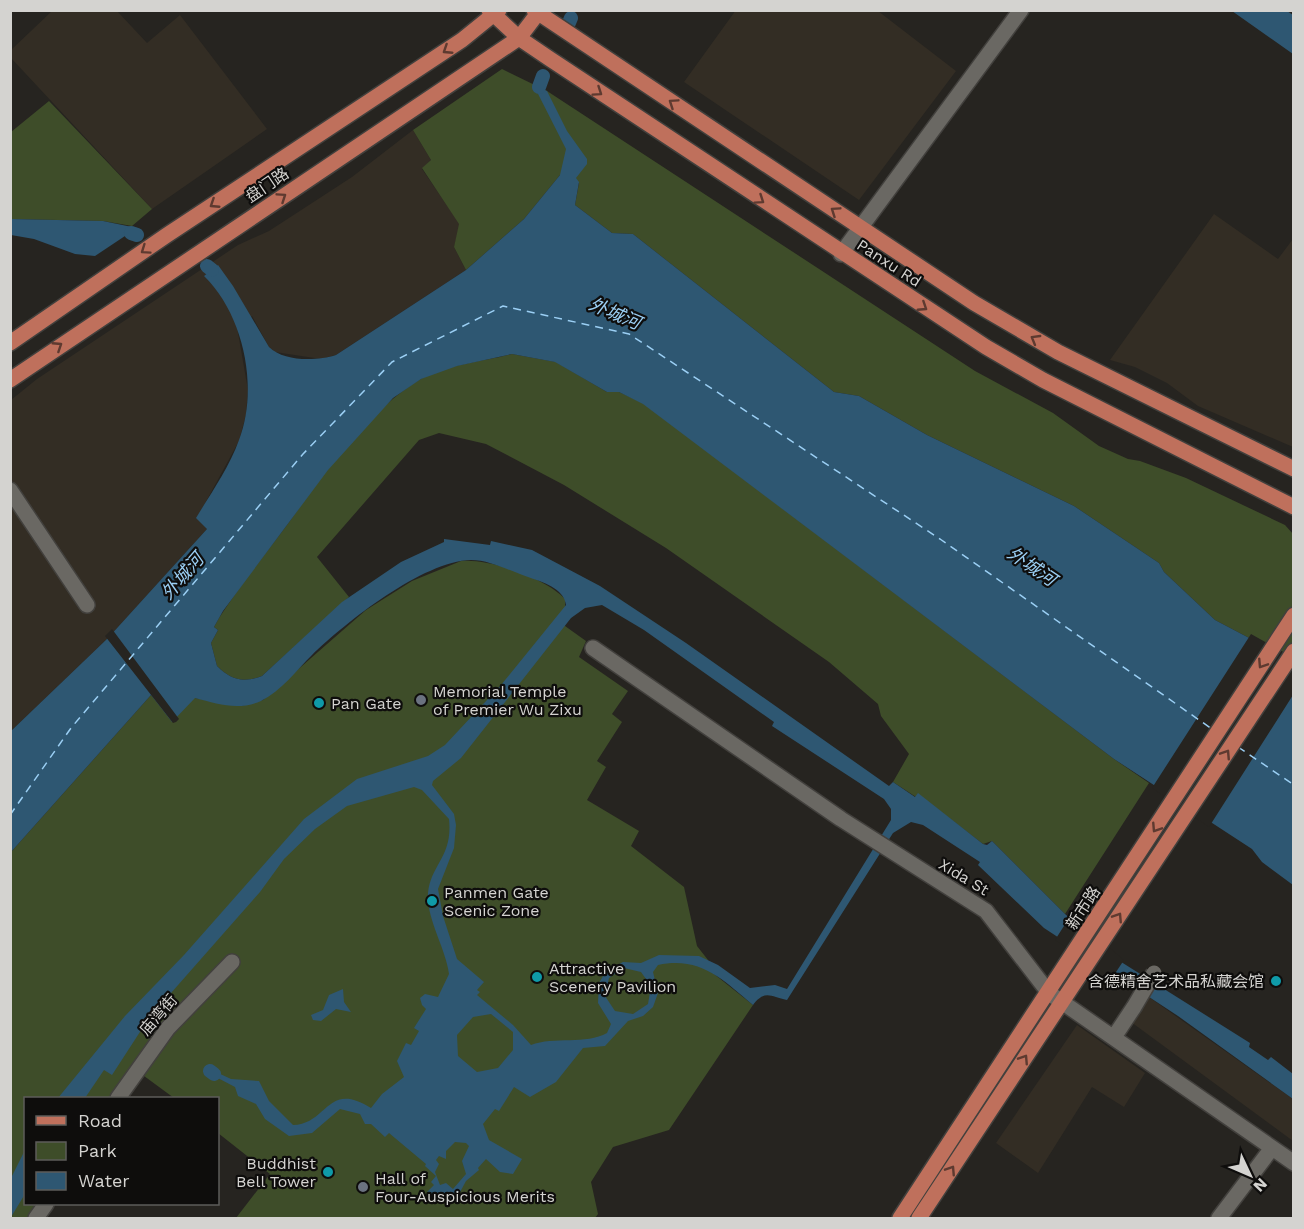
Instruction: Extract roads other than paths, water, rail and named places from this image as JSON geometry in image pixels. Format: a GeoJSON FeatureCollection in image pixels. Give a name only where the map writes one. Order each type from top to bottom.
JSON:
{"type":"FeatureCollection","features":[{"type":"Feature","properties":{"kind":"main road","name":"Panxu Rd"},"geometry":{"type":"LineString","coordinates":[[494,12],[519,38],[841,254],[986,347],[1043,380],[1293,507]]}},
{"type":"Feature","properties":{"kind":"main road","name":"盘门路"},"geometry":{"type":"LineString","coordinates":[[10,343],[167,235],[462,40],[494,12]]}},
{"type":"Feature","properties":{"kind":"main road","name":"Panxu Rd"},"geometry":{"type":"LineString","coordinates":[[536,12],[974,303],[1058,352],[1182,416],[1293,469]]}},
{"type":"Feature","properties":{"kind":"main road","name":"盘门路"},"geometry":{"type":"LineString","coordinates":[[10,380],[519,38],[536,12]]}},
{"type":"Feature","properties":{"kind":"main road"},"geometry":{"type":"LineString","coordinates":[[1058,352],[1122,392],[1293,477]]}},
{"type":"Feature","properties":{"kind":"main road"},"geometry":{"type":"LineString","coordinates":[[1043,380],[1120,409],[1293,497]]}},
{"type":"Feature","properties":{"kind":"main road","name":"新市路"},"geometry":{"type":"LineString","coordinates":[[919,1218],[1056,997],[1074,955],[1293,615]]}},
{"type":"Feature","properties":{"kind":"main road","name":"新市路"},"geometry":{"type":"LineString","coordinates":[[900,1218],[1056,997],[1086,966],[1293,651]]}},
{"type":"Feature","properties":{"kind":"street"},"geometry":{"type":"LineString","coordinates":[[841,254],[1021,10]]}},
{"type":"Feature","properties":{"kind":"street"},"geometry":{"type":"LineString","coordinates":[[10,490],[87,605]]}},
{"type":"Feature","properties":{"kind":"street","name":"Xida St"},"geometry":{"type":"LineString","coordinates":[[593,648],[877,843],[986,911],[1056,997],[1293,1163]]}},
{"type":"Feature","properties":{"kind":"street","name":"庙湾街"},"geometry":{"type":"LineString","coordinates":[[119,1097],[168,1028],[232,962]]}},
{"type":"Feature","properties":{"kind":"street"},"geometry":{"type":"LineString","coordinates":[[1114,1037],[1154,973]]}},
{"type":"Feature","properties":{"kind":"street"},"geometry":{"type":"LineString","coordinates":[[1219,1218],[1272,1148]]}},
{"type":"Feature","properties":{"kind":"street"},"geometry":{"type":"LineString","coordinates":[[36,1218],[45,1205]]}},
{"type":"Feature","properties":{"kind":"water"},"geometry":{"type":"Polygon","coordinates":[[[1232,11],[1287,11],[1293,15],[1293,54],[1232,11]]]}},
{"type":"Feature","properties":{"kind":"water","name":"外城河"},"geometry":{"type":"Polygon","coordinates":[[[533,84],[547,91],[567,131],[587,159],[587,164],[576,178],[579,182],[575,205],[612,233],[633,234],[834,392],[859,396],[927,435],[1074,506],[1159,563],[1164,572],[1215,620],[1293,661],[1293,885],[1262,862],[1252,849],[1114,759],[643,404],[619,392],[607,392],[555,362],[512,354],[457,366],[421,379],[393,398],[328,470],[223,611],[214,627],[218,630],[211,643],[217,666],[238,679],[262,676],[342,602],[401,562],[444,542],[444,539],[490,545],[491,541],[532,550],[600,586],[686,643],[889,786],[893,782],[915,797],[918,793],[983,844],[987,845],[992,841],[1065,914],[1118,960],[1250,1043],[1249,1047],[1268,1060],[1271,1057],[1293,1074],[1293,1099],[1178,1016],[1044,928],[978,865],[980,862],[923,825],[911,822],[893,833],[787,1000],[765,996],[753,1005],[721,979],[699,967],[673,963],[658,965],[653,972],[658,993],[653,1007],[643,1016],[628,1021],[605,1046],[583,1048],[556,1082],[530,1097],[514,1087],[499,1111],[495,1109],[483,1124],[489,1140],[522,1159],[513,1174],[500,1172],[486,1159],[478,1168],[479,1170],[466,1181],[459,1194],[449,1200],[427,1192],[434,1185],[431,1182],[436,1176],[425,1166],[426,1164],[389,1133],[385,1137],[371,1124],[365,1124],[360,1114],[340,1109],[312,1133],[289,1136],[265,1119],[256,1104],[238,1096],[235,1087],[214,1076],[216,1072],[231,1079],[259,1081],[269,1101],[293,1125],[305,1123],[336,1101],[345,1099],[371,1108],[382,1094],[404,1077],[397,1061],[406,1043],[411,1045],[419,1031],[414,1028],[426,1009],[420,998],[425,994],[438,997],[449,974],[430,913],[428,893],[433,875],[448,843],[449,819],[422,790],[414,787],[347,806],[315,829],[284,859],[260,892],[149,1018],[112,1075],[104,1070],[86,1097],[59,1097],[125,1016],[184,955],[304,819],[357,779],[428,756],[445,745],[501,685],[566,605],[561,594],[552,586],[500,566],[471,560],[452,563],[431,571],[386,595],[344,626],[282,686],[261,701],[236,706],[195,698],[172,722],[151,695],[11,852],[11,731],[108,638],[207,529],[196,518],[225,470],[239,440],[248,398],[244,353],[229,311],[218,292],[204,276],[218,265],[269,347],[275,352],[301,359],[336,355],[466,270],[524,219],[560,175],[566,149],[533,84]],[[602,605],[585,608],[571,618],[461,758],[433,781],[432,785],[454,814],[456,825],[454,848],[438,889],[443,916],[457,959],[484,982],[477,990],[480,992],[477,995],[513,1025],[531,1045],[540,1042],[590,1039],[607,1033],[611,1024],[598,1003],[599,983],[606,971],[623,962],[641,963],[659,955],[699,956],[718,965],[750,988],[775,985],[787,989],[891,820],[891,809],[884,799],[772,726],[774,722],[644,630],[602,605]],[[624,968],[609,978],[605,996],[615,1011],[633,1014],[648,1004],[651,986],[641,972],[624,968]],[[491,1014],[473,1017],[457,1035],[458,1056],[477,1072],[498,1068],[513,1050],[513,1032],[491,1014]],[[455,1142],[446,1151],[446,1159],[439,1156],[436,1160],[439,1164],[435,1172],[440,1185],[446,1183],[453,1189],[466,1174],[462,1161],[469,1146],[466,1143],[455,1142]]]}},
{"type":"Feature","properties":{"kind":"water"},"geometry":{"type":"Polygon","coordinates":[[[11,219],[103,221],[137,228],[95,256],[75,254],[34,239],[11,235],[11,219]]]}},
{"type":"Feature","properties":{"kind":"water"},"geometry":{"type":"Polygon","coordinates":[[[343,989],[344,1002],[351,1012],[336,1009],[321,1021],[313,1020],[311,1015],[323,1010],[329,995],[343,989]]]}},
{"type":"Feature","properties":{"kind":"water"},"geometry":{"type":"Polygon","coordinates":[[[24,1152],[24,1196],[11,1217],[11,1178],[24,1152]]]}},
{"type":"Feature","properties":{"kind":"waterway"},"geometry":{"type":"LineString","coordinates":[[568,25],[571,18]]}},
{"type":"Feature","properties":{"kind":"waterway"},"geometry":{"type":"LineString","coordinates":[[539,87],[543,76]]}},
{"type":"Feature","properties":{"kind":"waterway"},"geometry":{"type":"LineString","coordinates":[[131,233],[137,235]]}},
{"type":"Feature","properties":{"kind":"waterway"},"geometry":{"type":"LineString","coordinates":[[207,266],[212,270]]}},
{"type":"Feature","properties":{"kind":"waterway"},"geometry":{"type":"LineString","coordinates":[[149,1018],[153,1022]]}},
{"type":"Feature","properties":{"kind":"waterway"},"geometry":{"type":"LineString","coordinates":[[210,1071],[214,1074]]}},
{"type":"Feature","properties":{"kind":"place","name":"Memorial Temple of Premier Wu Zixu"},"geometry":{"type":"Point","coordinates":[421,700]}},
{"type":"Feature","properties":{"kind":"place","name":"Pan Gate"},"geometry":{"type":"Point","coordinates":[319,703]}},
{"type":"Feature","properties":{"kind":"place","name":"Panmen Gate Scenic Zone"},"geometry":{"type":"Point","coordinates":[432,901]}},
{"type":"Feature","properties":{"kind":"place","name":"Attractive Scenery Pavilion"},"geometry":{"type":"Point","coordinates":[537,977]}},
{"type":"Feature","properties":{"kind":"place","name":"含德精舍艺术品私藏会馆"},"geometry":{"type":"Point","coordinates":[1276,981]}},
{"type":"Feature","properties":{"kind":"place","name":"Buddhist Bell Tower"},"geometry":{"type":"Point","coordinates":[328,1172]}},
{"type":"Feature","properties":{"kind":"place","name":"Hall of Four-Auspicious Merits"},"geometry":{"type":"Point","coordinates":[363,1187]}}]}
